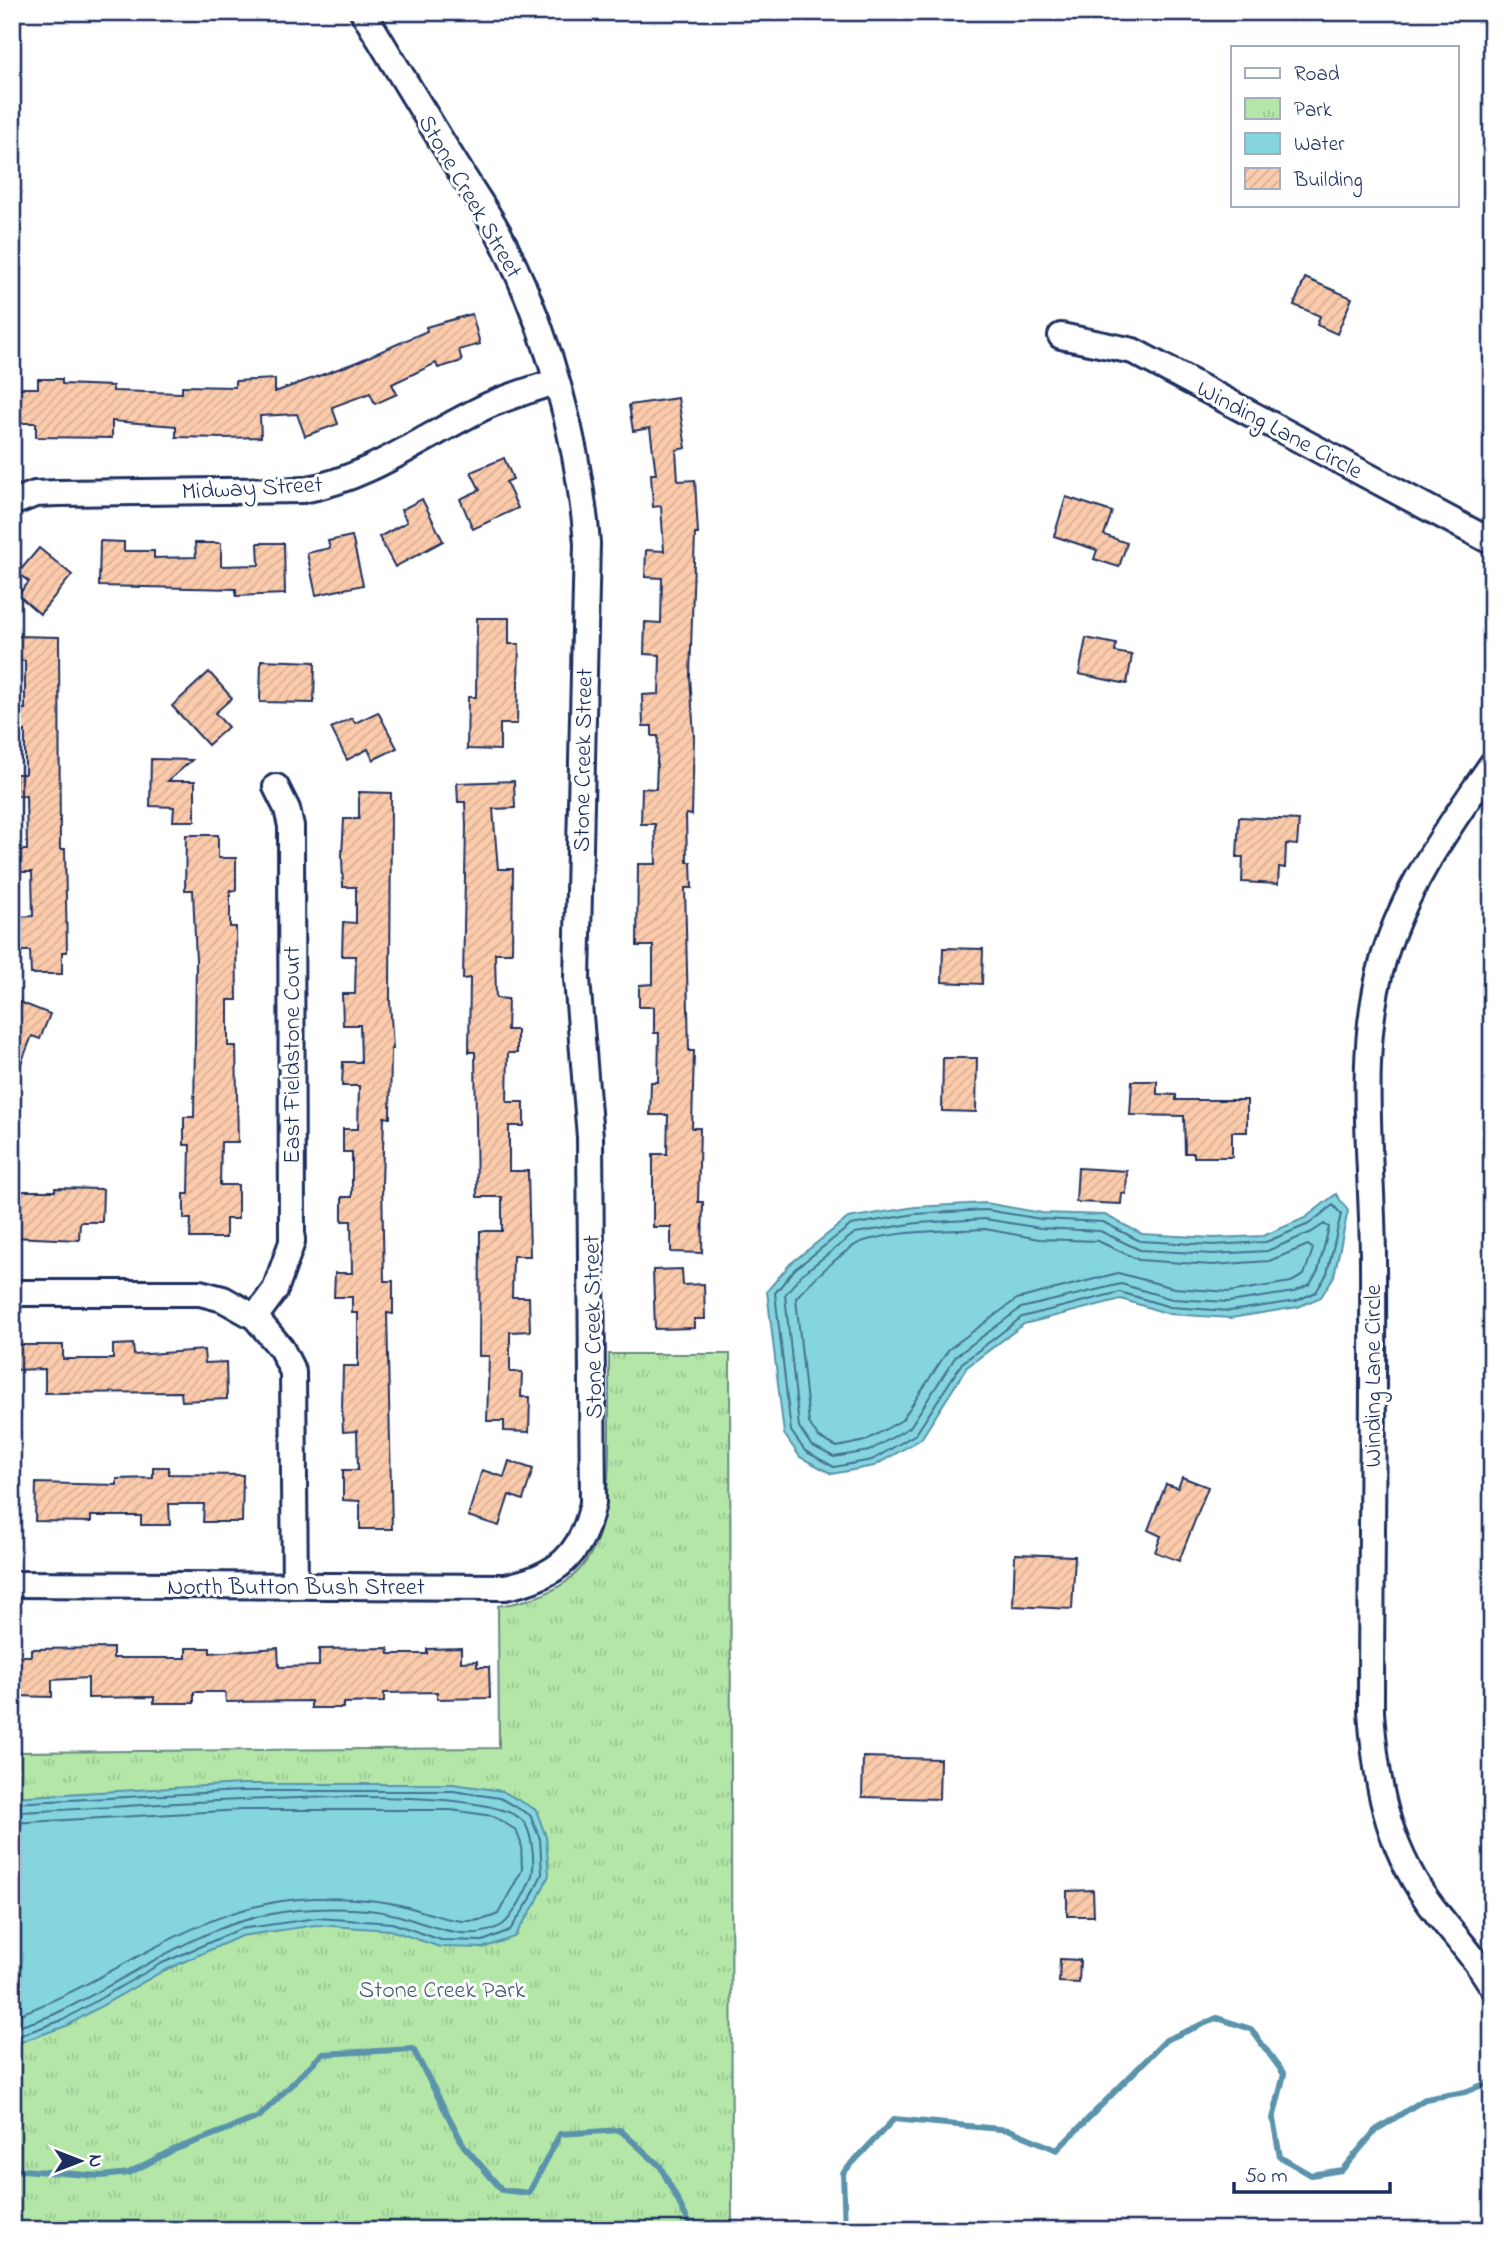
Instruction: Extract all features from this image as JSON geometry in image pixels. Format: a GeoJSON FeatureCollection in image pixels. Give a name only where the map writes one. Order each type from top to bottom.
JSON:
{"type":"FeatureCollection","features":[{"type":"Feature","properties":{"kind":"street","name":"Stone Creek Street"},"geometry":{"type":"LineString","coordinates":[[363,12],[506,246],[534,314],[576,456],[587,543],[577,979],[590,1137],[593,1503],[581,1541],[571,1555]]}},
{"type":"Feature","properties":{"kind":"street","name":"Winding Lane Circle"},"geometry":{"type":"LineString","coordinates":[[1061,336],[1133,351],[1492,542]]}},
{"type":"Feature","properties":{"kind":"street","name":"Midway Street"},"geometry":{"type":"LineString","coordinates":[[12,503],[35,494],[58,492],[303,489],[332,485],[357,475],[490,405],[555,382]]}},
{"type":"Feature","properties":{"kind":"street","name":"Winding Lane Circle"},"geometry":{"type":"LineString","coordinates":[[1492,764],[1436,847],[1405,901],[1393,929],[1371,1019],[1368,1102],[1373,1262],[1371,1712],[1376,1769],[1387,1825],[1398,1853],[1428,1903],[1469,1951],[1492,1986]]}},
{"type":"Feature","properties":{"kind":"street","name":"East Fieldstone Court"},"geometry":{"type":"LineString","coordinates":[[255,1317],[275,1290],[286,1267],[292,1242],[290,826],[287,809],[276,787]]}},
{"type":"Feature","properties":{"kind":"street"},"geometry":{"type":"LineString","coordinates":[[12,1293],[200,1293],[223,1299],[255,1317],[281,1348],[293,1372],[295,1586]]}},
{"type":"Feature","properties":{"kind":"street","name":"North Button Bush Street"},"geometry":{"type":"LineString","coordinates":[[12,1584],[505,1587],[540,1577],[554,1570],[571,1555]]}},
{"type":"Feature","properties":{"kind":"green space","name":"Stone Creek Park"},"geometry":{"type":"Polygon","coordinates":[[[609,1354],[730,1354],[732,2230],[12,2230],[12,1752],[499,1748],[498,1606],[531,1599],[556,1588],[575,1574],[590,1556],[599,1535],[608,1482],[609,1354]]]}},
{"type":"Feature","properties":{"kind":"water"},"geometry":{"type":"Polygon","coordinates":[[[1336,1194],[1348,1211],[1334,1276],[1321,1297],[1298,1307],[1231,1318],[1169,1314],[1121,1299],[1024,1324],[967,1367],[921,1439],[874,1466],[832,1474],[800,1457],[784,1434],[767,1291],[790,1264],[848,1218],[915,1207],[986,1203],[1042,1213],[1105,1215],[1142,1234],[1213,1238],[1263,1236],[1305,1218],[1336,1194]]]}},
{"type":"Feature","properties":{"kind":"water"},"geometry":{"type":"Polygon","coordinates":[[[241,1784],[453,1784],[502,1791],[536,1810],[546,1837],[549,1875],[536,1903],[514,1937],[483,1948],[440,1947],[390,1930],[316,1925],[241,1936],[163,1971],[66,2026],[12,2045],[12,1797],[241,1784]]]}},
{"type":"Feature","properties":{"kind":"building"},"geometry":{"type":"Polygon","coordinates":[[[1305,278],[1352,298],[1337,334],[1317,325],[1320,316],[1294,305],[1305,278]]]}},
{"type":"Feature","properties":{"kind":"building"},"geometry":{"type":"Polygon","coordinates":[[[472,314],[480,344],[459,350],[462,361],[438,368],[436,363],[392,384],[397,394],[375,404],[370,393],[332,407],[338,424],[305,436],[297,414],[260,416],[261,437],[176,437],[176,426],[112,421],[112,438],[36,437],[36,423],[12,423],[13,388],[38,388],[38,379],[62,379],[62,384],[113,386],[113,391],[182,393],[182,386],[235,387],[235,381],[275,379],[275,392],[357,362],[427,331],[426,327],[472,314]]]}},
{"type":"Feature","properties":{"kind":"building"},"geometry":{"type":"Polygon","coordinates":[[[678,398],[686,448],[676,450],[678,481],[695,480],[698,534],[695,534],[690,676],[694,736],[692,815],[686,814],[687,862],[691,862],[692,888],[685,888],[689,1051],[694,1051],[692,1128],[700,1128],[698,1202],[703,1202],[702,1253],[671,1252],[671,1227],[653,1227],[653,1154],[667,1154],[668,1115],[650,1115],[651,1082],[658,1082],[659,1033],[654,1033],[654,1007],[639,1007],[639,985],[653,984],[653,946],[637,946],[638,864],[656,864],[655,824],[641,824],[642,788],[656,789],[658,736],[652,736],[652,726],[643,726],[642,695],[659,694],[660,655],[644,654],[645,622],[661,623],[662,578],[645,577],[646,550],[664,551],[661,506],[653,507],[651,474],[656,474],[650,428],[633,431],[629,405],[678,398]]]}},
{"type":"Feature","properties":{"kind":"building"},"geometry":{"type":"Polygon","coordinates":[[[504,458],[513,479],[506,482],[518,508],[473,529],[460,499],[480,490],[471,472],[504,458]]]}},
{"type":"Feature","properties":{"kind":"building"},"geometry":{"type":"Polygon","coordinates":[[[1066,497],[1112,512],[1104,535],[1127,543],[1119,567],[1094,559],[1097,550],[1054,536],[1066,497]]]}},
{"type":"Feature","properties":{"kind":"building"},"geometry":{"type":"Polygon","coordinates":[[[422,499],[443,541],[395,567],[379,537],[407,522],[401,510],[422,499]]]}},
{"type":"Feature","properties":{"kind":"building"},"geometry":{"type":"Polygon","coordinates":[[[352,536],[363,585],[316,595],[307,553],[330,548],[328,541],[352,536]]]}},
{"type":"Feature","properties":{"kind":"building"},"geometry":{"type":"Polygon","coordinates":[[[100,541],[124,542],[124,551],[154,551],[154,558],[196,557],[195,543],[221,543],[221,566],[259,565],[258,543],[284,543],[285,594],[236,596],[236,589],[99,586],[100,541]]]}},
{"type":"Feature","properties":{"kind":"building"},"geometry":{"type":"Polygon","coordinates":[[[39,548],[72,575],[40,614],[18,595],[29,582],[18,573],[39,548]]]}},
{"type":"Feature","properties":{"kind":"building"},"geometry":{"type":"Polygon","coordinates":[[[477,618],[509,618],[509,644],[519,644],[517,724],[500,724],[500,750],[467,749],[468,697],[476,697],[477,618]]]}},
{"type":"Feature","properties":{"kind":"building"},"geometry":{"type":"Polygon","coordinates":[[[17,636],[59,637],[60,849],[65,849],[67,952],[62,952],[62,974],[31,974],[30,951],[17,951],[17,917],[33,916],[32,872],[17,872],[16,850],[27,850],[26,796],[16,796],[16,774],[25,774],[25,731],[17,732],[16,709],[25,709],[25,661],[17,660],[17,636]]]}},
{"type":"Feature","properties":{"kind":"building"},"geometry":{"type":"Polygon","coordinates":[[[1086,638],[1116,644],[1115,652],[1132,655],[1127,684],[1079,674],[1086,638]]]}},
{"type":"Feature","properties":{"kind":"building"},"geometry":{"type":"Polygon","coordinates":[[[261,660],[315,662],[314,703],[260,702],[261,660]]]}},
{"type":"Feature","properties":{"kind":"building"},"geometry":{"type":"Polygon","coordinates":[[[209,672],[232,698],[215,713],[228,727],[208,745],[172,706],[209,672]]]}},
{"type":"Feature","properties":{"kind":"building"},"geometry":{"type":"Polygon","coordinates":[[[378,712],[397,748],[373,760],[368,749],[347,760],[331,728],[352,718],[355,723],[378,712]]]}},
{"type":"Feature","properties":{"kind":"building"},"geometry":{"type":"Polygon","coordinates":[[[151,759],[192,760],[168,781],[195,781],[195,821],[173,821],[174,807],[150,806],[151,759]]]}},
{"type":"Feature","properties":{"kind":"building"},"geometry":{"type":"Polygon","coordinates":[[[514,781],[515,808],[493,809],[498,869],[513,869],[512,953],[495,953],[496,998],[508,999],[507,1030],[517,1030],[517,1053],[508,1053],[507,1102],[524,1102],[524,1126],[509,1126],[509,1171],[528,1171],[530,1256],[513,1256],[512,1297],[529,1297],[530,1331],[510,1332],[510,1372],[522,1372],[521,1397],[530,1397],[529,1432],[504,1431],[504,1421],[487,1421],[489,1356],[479,1356],[480,1231],[502,1231],[502,1197],[477,1197],[475,1052],[469,1052],[470,978],[463,979],[465,802],[458,802],[457,783],[514,781]]]}},
{"type":"Feature","properties":{"kind":"building"},"geometry":{"type":"Polygon","coordinates":[[[359,792],[391,793],[390,1001],[393,1049],[390,1118],[384,1117],[382,1184],[384,1281],[393,1281],[393,1314],[387,1313],[392,1529],[360,1529],[360,1501],[343,1500],[343,1470],[358,1470],[357,1431],[343,1432],[342,1410],[343,1366],[358,1366],[358,1313],[352,1313],[352,1297],[334,1297],[335,1273],[352,1273],[351,1221],[342,1221],[342,1197],[352,1197],[352,1152],[343,1152],[343,1129],[358,1129],[359,1086],[342,1086],[343,1062],[361,1062],[360,1025],[343,1025],[342,994],[355,994],[356,956],[342,956],[343,922],[356,923],[356,887],[343,887],[342,855],[344,819],[359,819],[359,792]]]}},
{"type":"Feature","properties":{"kind":"building"},"geometry":{"type":"Polygon","coordinates":[[[1239,817],[1299,820],[1297,845],[1286,844],[1285,868],[1279,867],[1278,884],[1242,882],[1243,857],[1237,857],[1239,817]]]}},
{"type":"Feature","properties":{"kind":"building"},"geometry":{"type":"Polygon","coordinates":[[[186,835],[218,835],[218,858],[236,858],[236,891],[230,890],[230,927],[236,927],[237,1000],[228,1000],[228,1046],[236,1046],[238,1142],[221,1142],[220,1185],[238,1185],[238,1219],[226,1219],[226,1238],[190,1238],[191,1219],[184,1219],[184,1194],[189,1194],[190,1145],[184,1145],[184,1117],[194,1117],[196,961],[193,890],[185,890],[186,835]]]}},
{"type":"Feature","properties":{"kind":"building"},"geometry":{"type":"Polygon","coordinates":[[[943,948],[983,949],[982,984],[942,982],[943,948]]]}},
{"type":"Feature","properties":{"kind":"building"},"geometry":{"type":"Polygon","coordinates":[[[12,999],[50,1014],[40,1039],[32,1036],[13,1083],[12,999]]]}},
{"type":"Feature","properties":{"kind":"building"},"geometry":{"type":"Polygon","coordinates":[[[943,1058],[977,1058],[976,1112],[942,1111],[943,1058]]]}},
{"type":"Feature","properties":{"kind":"building"},"geometry":{"type":"Polygon","coordinates":[[[1132,1081],[1157,1081],[1157,1094],[1176,1095],[1176,1100],[1247,1100],[1247,1132],[1232,1132],[1232,1157],[1194,1157],[1194,1153],[1185,1153],[1184,1116],[1130,1115],[1132,1081]]]}},
{"type":"Feature","properties":{"kind":"building"},"geometry":{"type":"Polygon","coordinates":[[[1078,1168],[1127,1171],[1126,1194],[1122,1193],[1121,1204],[1076,1202],[1078,1168]]]}},
{"type":"Feature","properties":{"kind":"building"},"geometry":{"type":"Polygon","coordinates":[[[55,1188],[103,1189],[102,1222],[80,1222],[79,1240],[12,1237],[12,1191],[55,1191],[55,1188]]]}},
{"type":"Feature","properties":{"kind":"building"},"geometry":{"type":"Polygon","coordinates":[[[682,1269],[683,1285],[704,1284],[705,1319],[694,1319],[694,1328],[655,1329],[653,1270],[682,1269]]]}},
{"type":"Feature","properties":{"kind":"building"},"geometry":{"type":"Polygon","coordinates":[[[133,1344],[134,1355],[204,1350],[205,1363],[226,1362],[227,1399],[182,1401],[181,1392],[45,1393],[45,1369],[12,1370],[12,1345],[63,1345],[63,1359],[113,1359],[113,1345],[133,1344]]]}},
{"type":"Feature","properties":{"kind":"building"},"geometry":{"type":"Polygon","coordinates":[[[509,1461],[533,1469],[523,1500],[509,1495],[499,1526],[468,1516],[482,1470],[504,1477],[509,1461]]]}},
{"type":"Feature","properties":{"kind":"building"},"geometry":{"type":"Polygon","coordinates":[[[153,1467],[169,1467],[169,1474],[243,1475],[242,1522],[203,1522],[204,1504],[169,1504],[170,1525],[141,1525],[141,1516],[91,1516],[91,1522],[35,1521],[36,1483],[117,1485],[117,1479],[153,1478],[153,1467]]]}},
{"type":"Feature","properties":{"kind":"building"},"geometry":{"type":"Polygon","coordinates":[[[1182,1477],[1208,1487],[1179,1561],[1155,1552],[1161,1536],[1148,1530],[1166,1484],[1178,1488],[1182,1477]]]}},
{"type":"Feature","properties":{"kind":"building"},"geometry":{"type":"Polygon","coordinates":[[[1015,1554],[1075,1556],[1072,1609],[1013,1606],[1015,1554]]]}},
{"type":"Feature","properties":{"kind":"building"},"geometry":{"type":"Polygon","coordinates":[[[113,1648],[113,1658],[186,1658],[186,1648],[210,1648],[210,1653],[278,1648],[279,1667],[319,1666],[319,1649],[388,1648],[389,1654],[427,1654],[427,1649],[461,1648],[461,1662],[477,1661],[477,1667],[489,1667],[490,1698],[437,1699],[437,1692],[384,1693],[384,1702],[343,1703],[343,1708],[311,1708],[311,1701],[226,1702],[225,1692],[194,1692],[194,1703],[154,1703],[154,1697],[88,1698],[88,1678],[52,1680],[52,1697],[12,1696],[12,1656],[31,1656],[31,1649],[113,1648]]]}},
{"type":"Feature","properties":{"kind":"building"},"geometry":{"type":"Polygon","coordinates":[[[863,1757],[940,1759],[939,1799],[862,1797],[863,1757]]]}},
{"type":"Feature","properties":{"kind":"building"},"geometry":{"type":"Polygon","coordinates":[[[1093,1890],[1094,1916],[1067,1916],[1067,1891],[1093,1890]]]}},
{"type":"Feature","properties":{"kind":"building"},"geometry":{"type":"Polygon","coordinates":[[[1060,1959],[1080,1960],[1079,1983],[1059,1982],[1060,1959]]]}},
{"type":"Feature","properties":{"kind":"waterway"},"geometry":{"type":"LineString","coordinates":[[845,2230],[843,2173],[894,2119],[1010,2130],[1057,2150],[1166,2040],[1217,2018],[1251,2029],[1284,2074],[1273,2119],[1280,2157],[1311,2175],[1342,2170],[1376,2130],[1425,2099],[1465,2092],[1492,2081]]}},
{"type":"Feature","properties":{"kind":"waterway"},"geometry":{"type":"LineString","coordinates":[[12,2172],[22,2170],[101,2176],[129,2173],[171,2151],[259,2117],[322,2054],[413,2049],[464,2146],[502,2190],[529,2193],[560,2134],[620,2130],[660,2166],[693,2230]]}}]}
